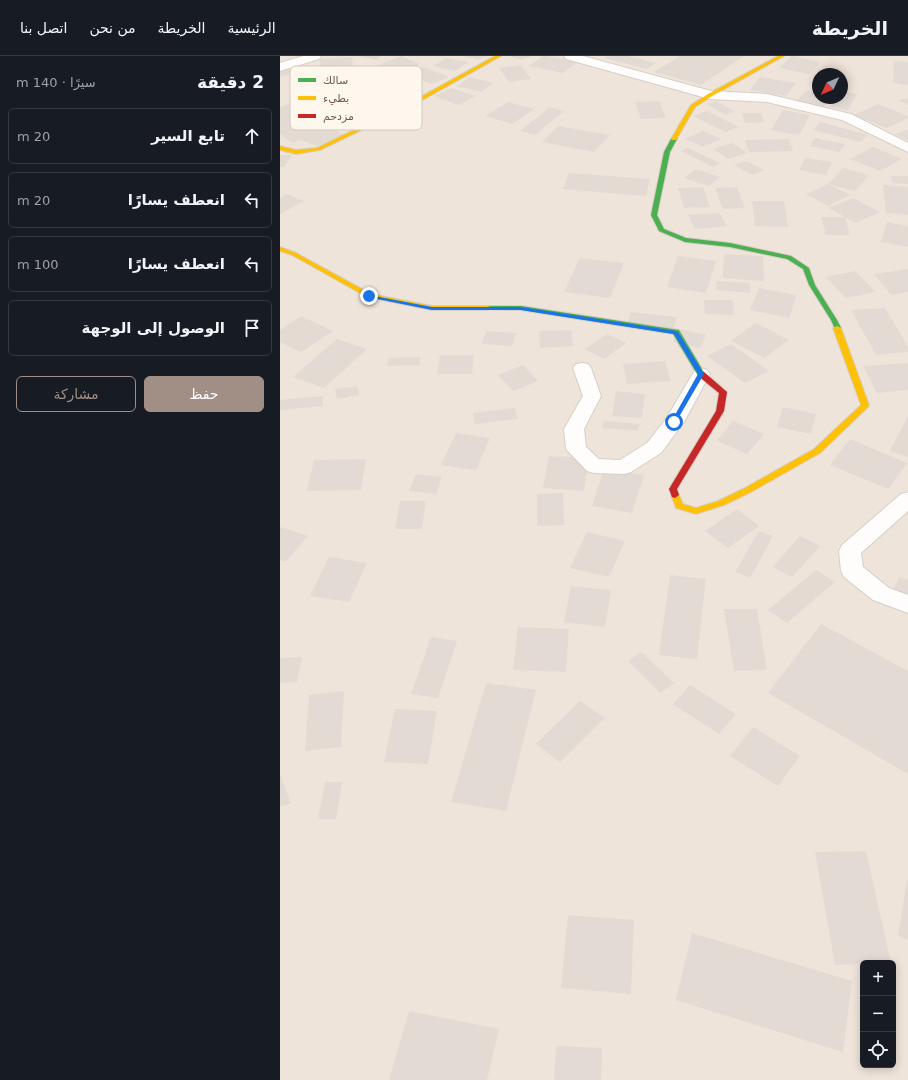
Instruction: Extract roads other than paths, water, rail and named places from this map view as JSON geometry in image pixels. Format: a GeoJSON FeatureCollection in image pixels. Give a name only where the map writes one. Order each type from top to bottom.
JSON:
{"type":"FeatureCollection","features":[{"type":"Feature","properties":{"kind":"street"},"geometry":{"type":"LineString","coordinates":[[280,67],[315,56]]}},
{"type":"Feature","properties":{"kind":"street"},"geometry":{"type":"LineString","coordinates":[[422,98],[499,56]]}},
{"type":"Feature","properties":{"kind":"street"},"geometry":{"type":"LineString","coordinates":[[570,56],[710,95],[767,98],[846,117],[908,148]]}},
{"type":"Feature","properties":{"kind":"street"},"geometry":{"type":"LineString","coordinates":[[280,249],[294,254],[369,296],[432,308],[521,308],[676,332],[701,374],[723,392],[720,411],[673,489],[679,506],[696,511],[721,503],[748,490],[817,451],[865,405],[834,320],[812,285],[806,268],[789,257],[730,245],[685,240],[661,230],[654,215],[667,152],[693,106],[710,95],[782,56]]}},
{"type":"Feature","properties":{"kind":"street"},"geometry":{"type":"LineString","coordinates":[[280,148],[296,152],[318,149],[357,130]]}},
{"type":"Feature","properties":{"kind":"street"},"geometry":{"type":"LineString","coordinates":[[582,368],[592,396],[574,429],[576,449],[594,466],[624,467],[654,448],[674,422],[701,374]]}},
{"type":"Feature","properties":{"kind":"street"},"geometry":{"type":"LineString","coordinates":[[908,499],[850,551],[852,571],[882,594],[908,604]]}}]}
